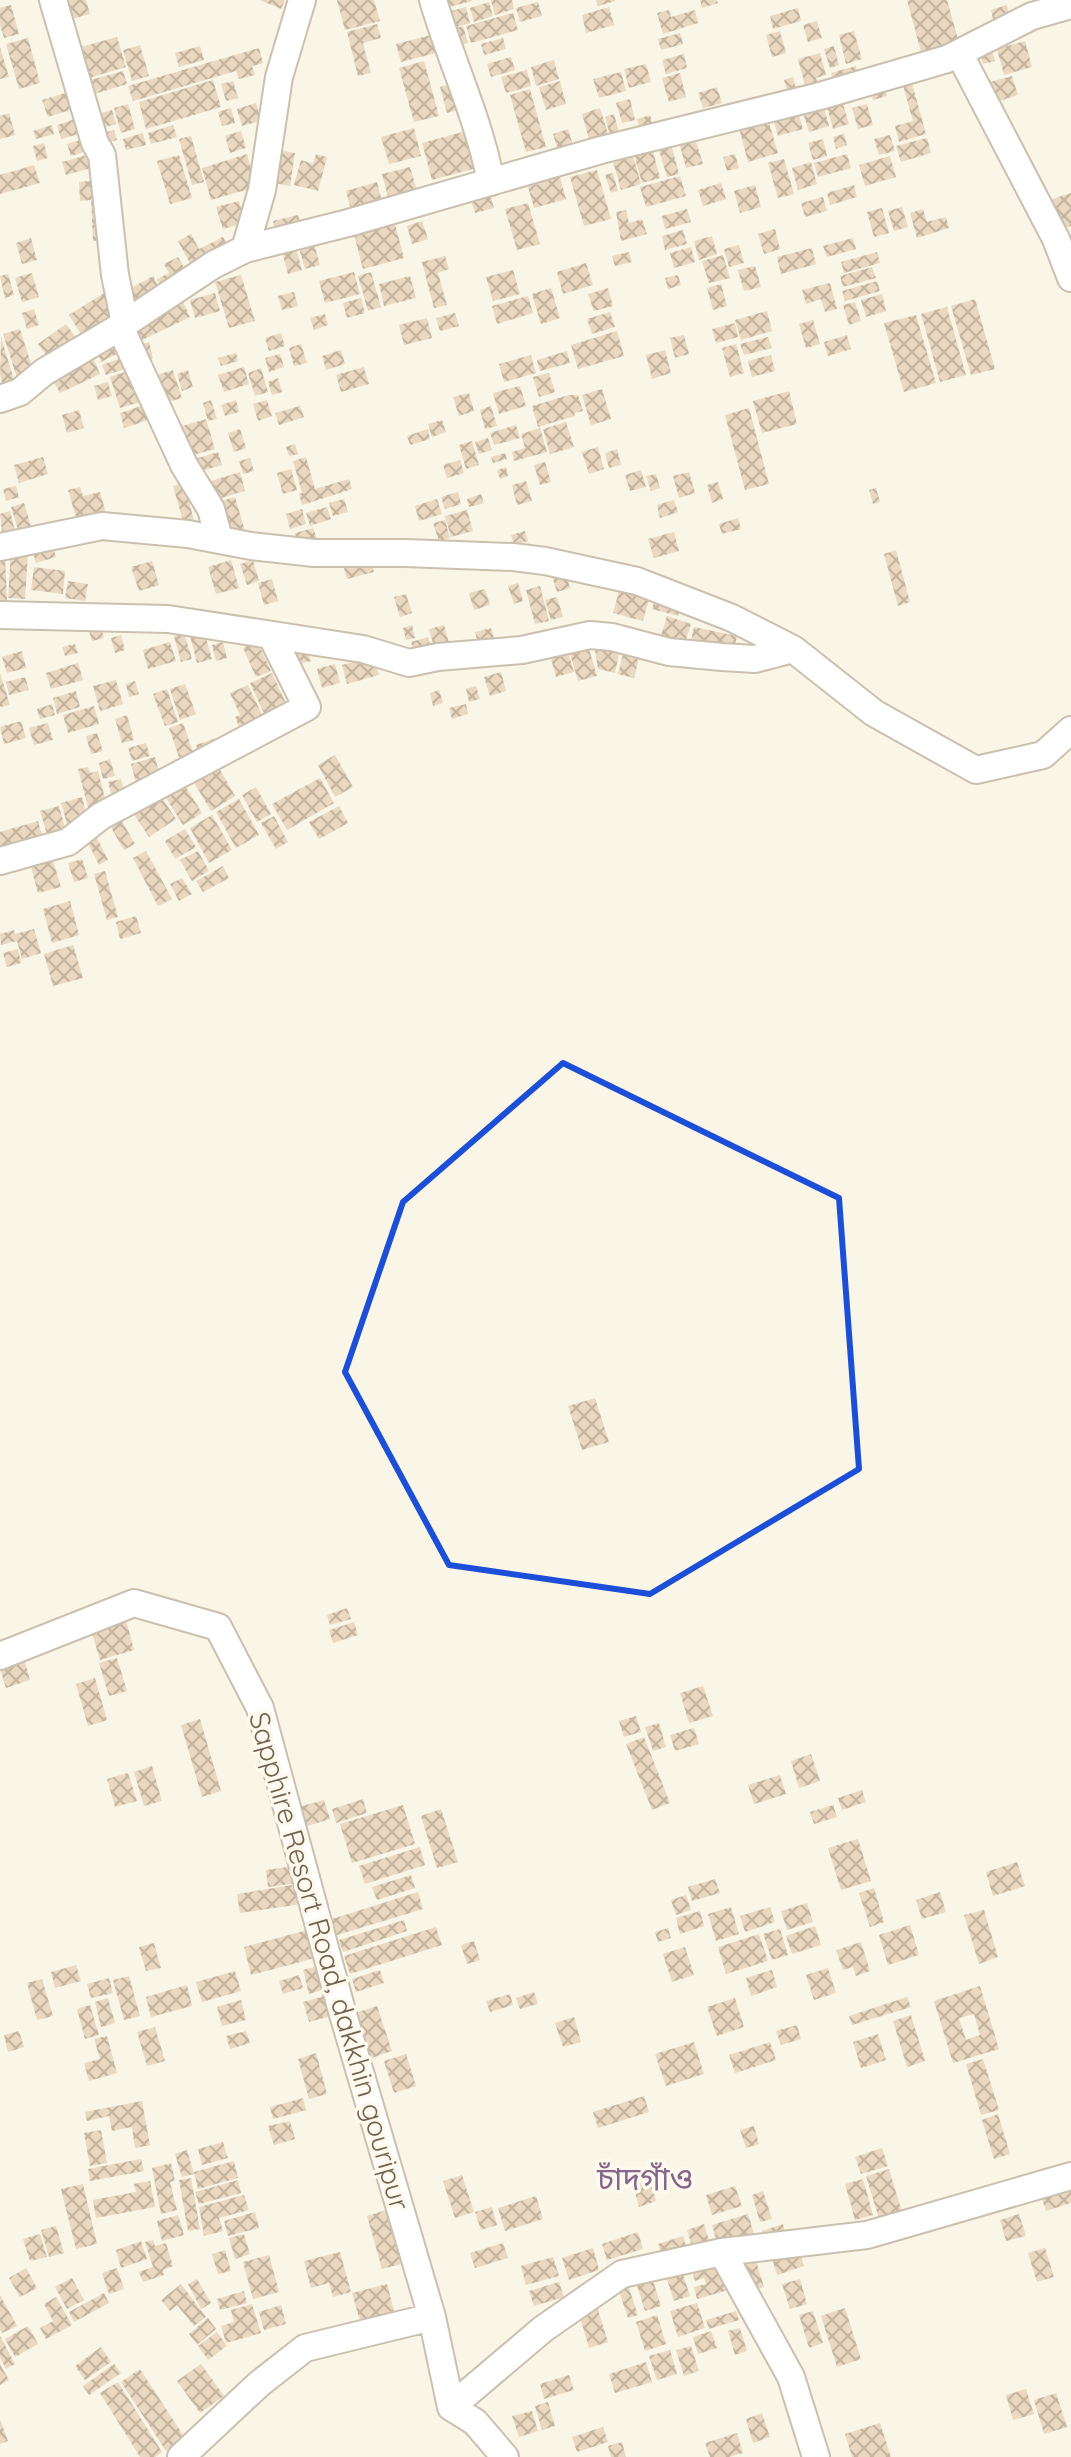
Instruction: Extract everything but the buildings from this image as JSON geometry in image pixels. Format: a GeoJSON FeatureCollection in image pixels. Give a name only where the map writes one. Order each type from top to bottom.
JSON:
{"type":"FeatureCollection","features":[{"type":"Feature","properties":{"kind":"street"},"geometry":{"type":"LineString","coordinates":[[53,0],[95,143],[102,155],[122,325],[184,465],[211,509],[219,539]]}},
{"type":"Feature","properties":{"kind":"street"},"geometry":{"type":"LineString","coordinates":[[245,249],[262,190],[279,77],[302,0]]}},
{"type":"Feature","properties":{"kind":"street"},"geometry":{"type":"LineString","coordinates":[[433,0],[484,145],[491,182]]}},
{"type":"Feature","properties":{"kind":"street"},"geometry":{"type":"LineString","coordinates":[[0,399],[20,392],[44,372],[213,265],[245,249],[348,223],[601,150],[820,96],[947,59],[1032,16],[1071,5]]}},
{"type":"Feature","properties":{"kind":"street"},"geometry":{"type":"LineString","coordinates":[[959,53],[1056,239],[1071,278]]}},
{"type":"Feature","properties":{"kind":"street"},"geometry":{"type":"LineString","coordinates":[[0,547],[102,526],[314,553],[405,553],[545,561],[637,581],[732,618],[793,649],[874,713],[976,770],[1043,755],[1071,730]]}},
{"type":"Feature","properties":{"kind":"street"},"geometry":{"type":"LineString","coordinates":[[0,615],[168,619],[363,649],[409,663],[438,657],[522,650],[590,635],[612,637],[669,652],[722,657],[755,659],[793,649]]}},
{"type":"Feature","properties":{"kind":"street"},"geometry":{"type":"LineString","coordinates":[[0,861],[68,842],[101,816],[307,707],[271,635]]}},
{"type":"Feature","properties":{"kind":"street","name":"Sapphire Resort Road, dakkhin gouripur"},"geometry":{"type":"LineString","coordinates":[[0,1656],[134,1603],[218,1627],[260,1708],[342,2011],[432,2317],[451,2407]]}},
{"type":"Feature","properties":{"kind":"street"},"geometry":{"type":"LineString","coordinates":[[505,2457],[475,2422],[451,2407],[543,2329],[622,2274],[722,2252],[867,2235],[1071,2176]]}},
{"type":"Feature","properties":{"kind":"street"},"geometry":{"type":"LineString","coordinates":[[722,2252],[791,2377],[816,2457]]}},
{"type":"Feature","properties":{"kind":"street"},"geometry":{"type":"LineString","coordinates":[[181,2457],[259,2384],[305,2348],[432,2317]]}},
{"type":"Feature","properties":{"kind":"highlighted area"},"geometry":{"type":"Polygon","coordinates":[[[563,1063],[839,1198],[859,1469],[650,1594],[449,1565],[345,1372],[403,1202],[563,1063]]]}},
{"type":"Feature","properties":{"kind":"district","name":"চাঁদগাঁও"},"geometry":{"type":"Point","coordinates":[645,2178]}}]}
